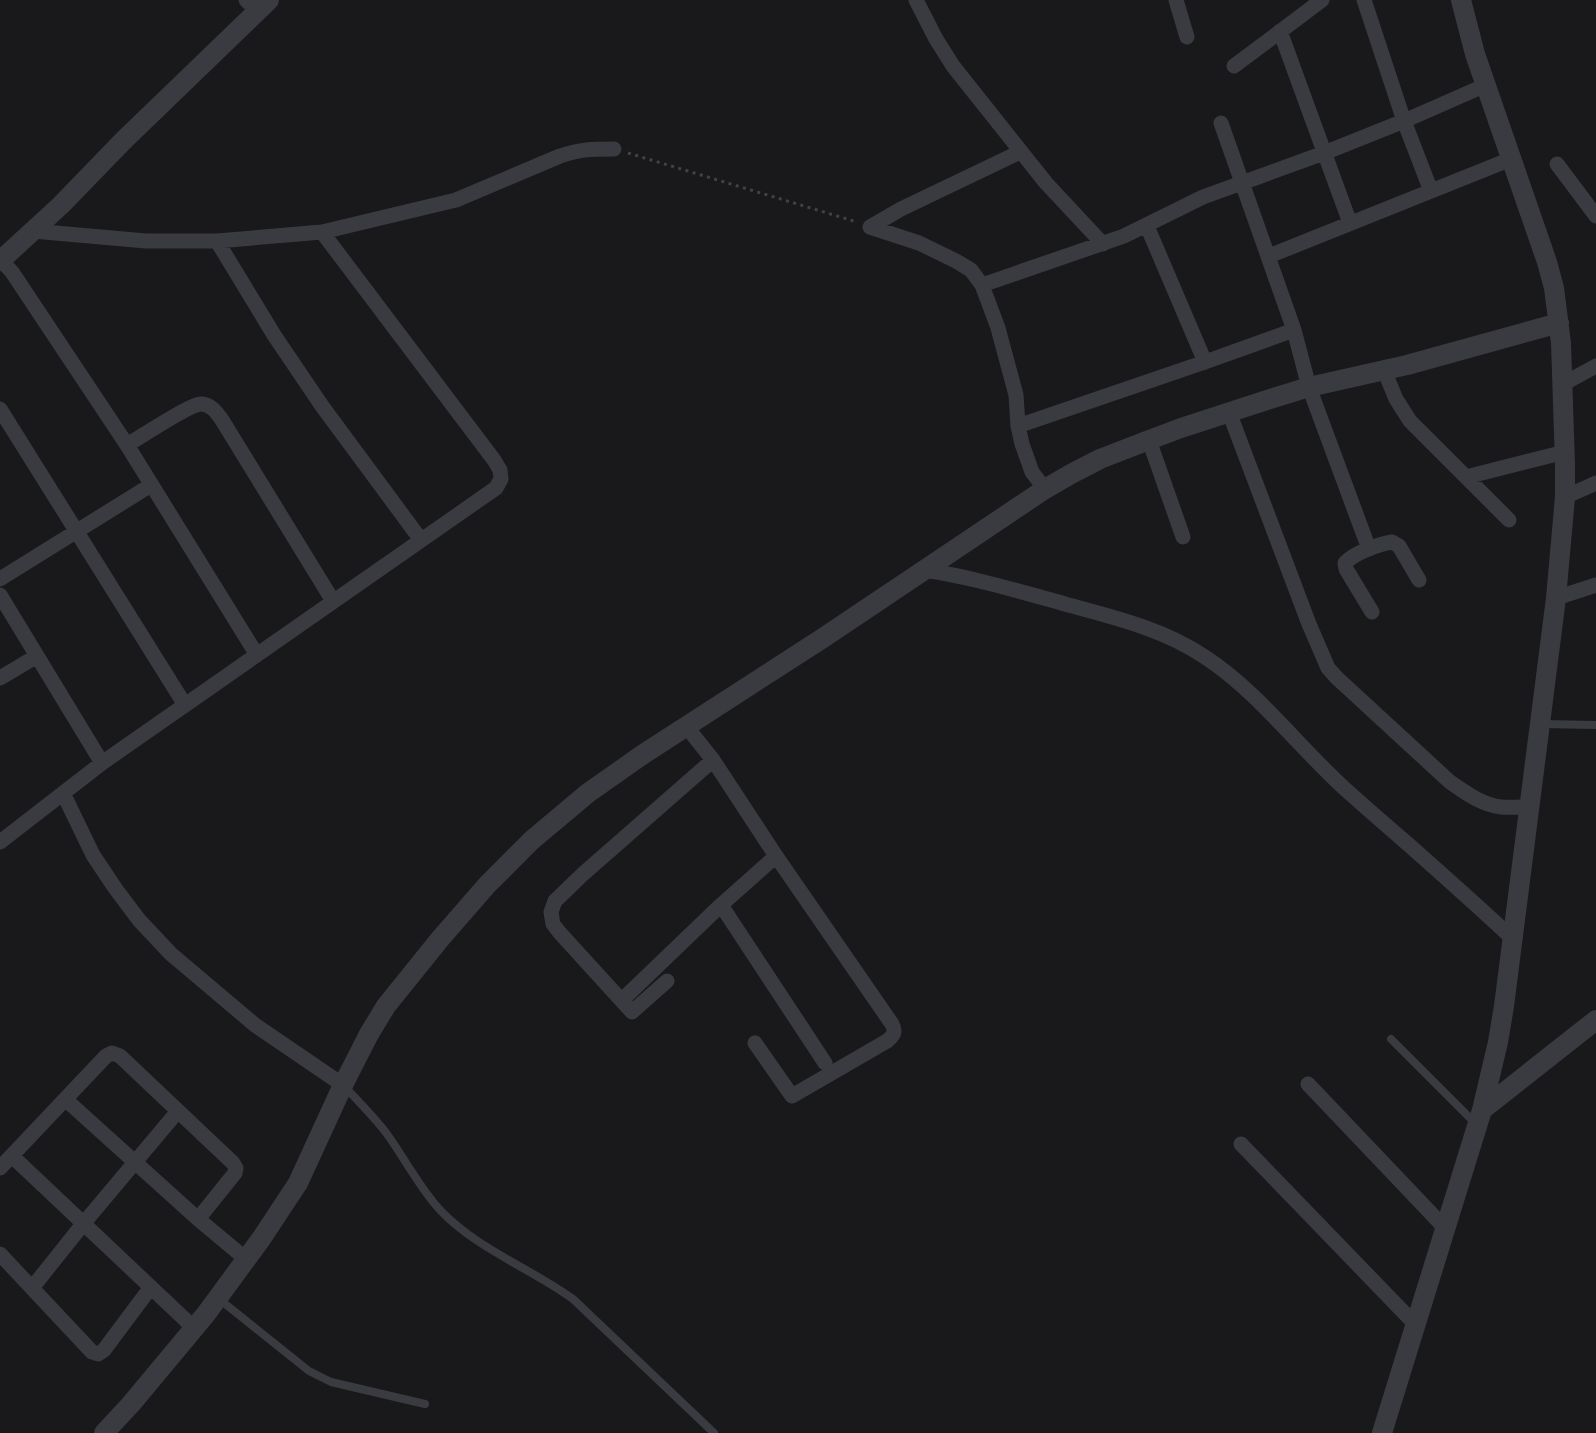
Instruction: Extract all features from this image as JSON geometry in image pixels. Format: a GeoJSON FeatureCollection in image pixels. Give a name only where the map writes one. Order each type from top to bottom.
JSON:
{"type":"FeatureCollection","features":[{"type":"Feature","properties":{"kind":"street"},"geometry":{"type":"LineString","coordinates":[[916,0],[953,66],[1046,183],[1103,244]]}},
{"type":"Feature","properties":{"kind":"street"},"geometry":{"type":"LineString","coordinates":[[1176,0],[1187,38]]}},
{"type":"Feature","properties":{"kind":"street"},"geometry":{"type":"LineString","coordinates":[[1234,66],[1322,0]]}},
{"type":"Feature","properties":{"kind":"street"},"geometry":{"type":"LineString","coordinates":[[1364,0],[1404,121],[1431,191]]}},
{"type":"Feature","properties":{"kind":"street"},"geometry":{"type":"LineString","coordinates":[[1382,1433],[1479,1118],[1498,1042],[1526,843],[1556,598],[1564,497],[1563,384],[1554,288],[1475,54],[1461,0]]}},
{"type":"Feature","properties":{"kind":"street"},"geometry":{"type":"LineString","coordinates":[[255,7],[61,205],[0,260],[12,272],[127,445],[257,655]]}},
{"type":"Feature","properties":{"kind":"street"},"geometry":{"type":"LineString","coordinates":[[1280,31],[1350,223]]}},
{"type":"Feature","properties":{"kind":"street"},"geometry":{"type":"LineString","coordinates":[[982,285],[1103,244],[1147,226],[1173,211],[1243,182],[1404,121],[1486,86]]}},
{"type":"Feature","properties":{"kind":"street"},"geometry":{"type":"LineString","coordinates":[[1221,123],[1294,330],[1309,387],[1369,549]]}},
{"type":"Feature","properties":{"kind":"street"},"geometry":{"type":"LineString","coordinates":[[33,231],[146,241],[217,241],[322,232],[456,200],[576,151],[588,148],[614,149]]}},
{"type":"Feature","properties":{"kind":"street"},"geometry":{"type":"LineString","coordinates":[[870,227],[901,209],[1020,152]]}},
{"type":"Feature","properties":{"kind":"street"},"geometry":{"type":"LineString","coordinates":[[1269,256],[1511,159]]}},
{"type":"Feature","properties":{"kind":"street"},"geometry":{"type":"LineString","coordinates":[[1557,164],[1592,202],[1596,216]]}},
{"type":"Feature","properties":{"kind":"street"},"geometry":{"type":"LineString","coordinates":[[1147,226],[1205,362]]}},
{"type":"Feature","properties":{"kind":"street"},"geometry":{"type":"LineString","coordinates":[[870,227],[919,243],[956,261],[971,270],[982,285],[998,328],[1016,395],[1022,444],[1028,463],[1042,491]]}},
{"type":"Feature","properties":{"kind":"street"},"geometry":{"type":"LineString","coordinates":[[0,842],[102,763],[495,488],[501,479],[500,470],[322,232]]}},
{"type":"Feature","properties":{"kind":"street"},"geometry":{"type":"LineString","coordinates":[[217,241],[274,335],[316,398],[421,540]]}},
{"type":"Feature","properties":{"kind":"street"},"geometry":{"type":"LineString","coordinates":[[104,1433],[131,1404],[218,1298],[298,1183],[343,1085],[386,1006],[487,885],[532,840],[588,793],[1042,491],[1100,459],[1229,412],[1309,387],[1384,370],[1559,323]]}},
{"type":"Feature","properties":{"kind":"street"},"geometry":{"type":"LineString","coordinates":[[1018,426],[1294,330]]}},
{"type":"Feature","properties":{"kind":"street"},"geometry":{"type":"LineString","coordinates":[[1563,384],[1596,367]]}},
{"type":"Feature","properties":{"kind":"street"},"geometry":{"type":"LineString","coordinates":[[1384,370],[1396,399],[1410,421],[1509,520]]}},
{"type":"Feature","properties":{"kind":"street"},"geometry":{"type":"LineString","coordinates":[[127,445],[189,408],[201,404],[213,408],[333,601]]}},
{"type":"Feature","properties":{"kind":"street"},"geometry":{"type":"LineString","coordinates":[[0,409],[185,705]]}},
{"type":"Feature","properties":{"kind":"street"},"geometry":{"type":"LineString","coordinates":[[1229,412],[1309,624],[1328,668],[1377,716],[1456,786],[1490,805],[1503,808],[1530,806]]}},
{"type":"Feature","properties":{"kind":"street"},"geometry":{"type":"LineString","coordinates":[[1149,440],[1183,537]]}},
{"type":"Feature","properties":{"kind":"street"},"geometry":{"type":"LineString","coordinates":[[1466,477],[1565,452]]}},
{"type":"Feature","properties":{"kind":"street"},"geometry":{"type":"LineString","coordinates":[[1564,497],[1596,483]]}},
{"type":"Feature","properties":{"kind":"street"},"geometry":{"type":"LineString","coordinates":[[0,579],[151,485]]}},
{"type":"Feature","properties":{"kind":"street"},"geometry":{"type":"LineString","coordinates":[[1372,612],[1346,569],[1345,563],[1348,559],[1388,543],[1396,544],[1419,580]]}},
{"type":"Feature","properties":{"kind":"street"},"geometry":{"type":"LineString","coordinates":[[924,570],[982,580],[1125,621],[1153,631],[1205,656],[1262,705],[1343,788],[1513,939]]}},
{"type":"Feature","properties":{"kind":"street"},"geometry":{"type":"LineString","coordinates":[[1556,598],[1596,585]]}},
{"type":"Feature","properties":{"kind":"street"},"geometry":{"type":"LineString","coordinates":[[0,595],[102,763]]}},
{"type":"Feature","properties":{"kind":"street"},"geometry":{"type":"LineString","coordinates":[[0,678],[37,656]]}},
{"type":"Feature","properties":{"kind":"street"},"geometry":{"type":"LineString","coordinates":[[686,726],[713,760],[895,1030],[893,1036],[887,1041],[792,1096],[755,1043]]}},
{"type":"Feature","properties":{"kind":"street"},"geometry":{"type":"LineString","coordinates":[[667,981],[632,1012],[560,933],[553,924],[551,912],[555,902],[584,874],[713,760]]}},
{"type":"Feature","properties":{"kind":"street"},"geometry":{"type":"LineString","coordinates":[[63,793],[93,855],[115,888],[139,920],[171,954],[255,1024],[343,1085]]}},
{"type":"Feature","properties":{"kind":"street"},"geometry":{"type":"LineString","coordinates":[[621,1000],[776,856]]}},
{"type":"Feature","properties":{"kind":"street"},"geometry":{"type":"LineString","coordinates":[[721,905],[825,1063]]}},
{"type":"Feature","properties":{"kind":"street"},"geometry":{"type":"LineString","coordinates":[[1479,1118],[1596,1020]]}},
{"type":"Feature","properties":{"kind":"street"},"geometry":{"type":"LineString","coordinates":[[0,1168],[106,1056],[112,1053],[120,1056],[236,1167],[235,1173],[198,1219]]}},
{"type":"Feature","properties":{"kind":"street"},"geometry":{"type":"LineString","coordinates":[[1308,1084],[1445,1228]]}},
{"type":"Feature","properties":{"kind":"street"},"geometry":{"type":"LineString","coordinates":[[65,1099],[198,1219],[246,1259]]}},
{"type":"Feature","properties":{"kind":"street"},"geometry":{"type":"LineString","coordinates":[[32,1288],[178,1111]]}},
{"type":"Feature","properties":{"kind":"street"},"geometry":{"type":"LineString","coordinates":[[1241,1144],[1415,1324]]}},
{"type":"Feature","properties":{"kind":"street"},"geometry":{"type":"LineString","coordinates":[[12,1156],[194,1328]]}},
{"type":"Feature","properties":{"kind":"street"},"geometry":{"type":"LineString","coordinates":[[0,1254],[92,1352],[98,1354],[104,1350],[151,1287]]}},
{"type":"Feature","properties":{"kind":"lane"},"geometry":{"type":"LineString","coordinates":[[1540,724],[1596,725]]}},
{"type":"Feature","properties":{"kind":"lane"},"geometry":{"type":"LineString","coordinates":[[1391,1039],[1479,1118]]}},
{"type":"Feature","properties":{"kind":"lane"},"geometry":{"type":"LineString","coordinates":[[343,1085],[387,1134],[423,1190],[460,1229],[553,1284],[573,1299],[714,1433]]}},
{"type":"Feature","properties":{"kind":"lane"},"geometry":{"type":"LineString","coordinates":[[218,1298],[321,1378],[425,1404]]}},
{"type":"Feature","properties":{"kind":"path"},"geometry":{"type":"LineString","coordinates":[[614,149],[870,227]]}}]}
